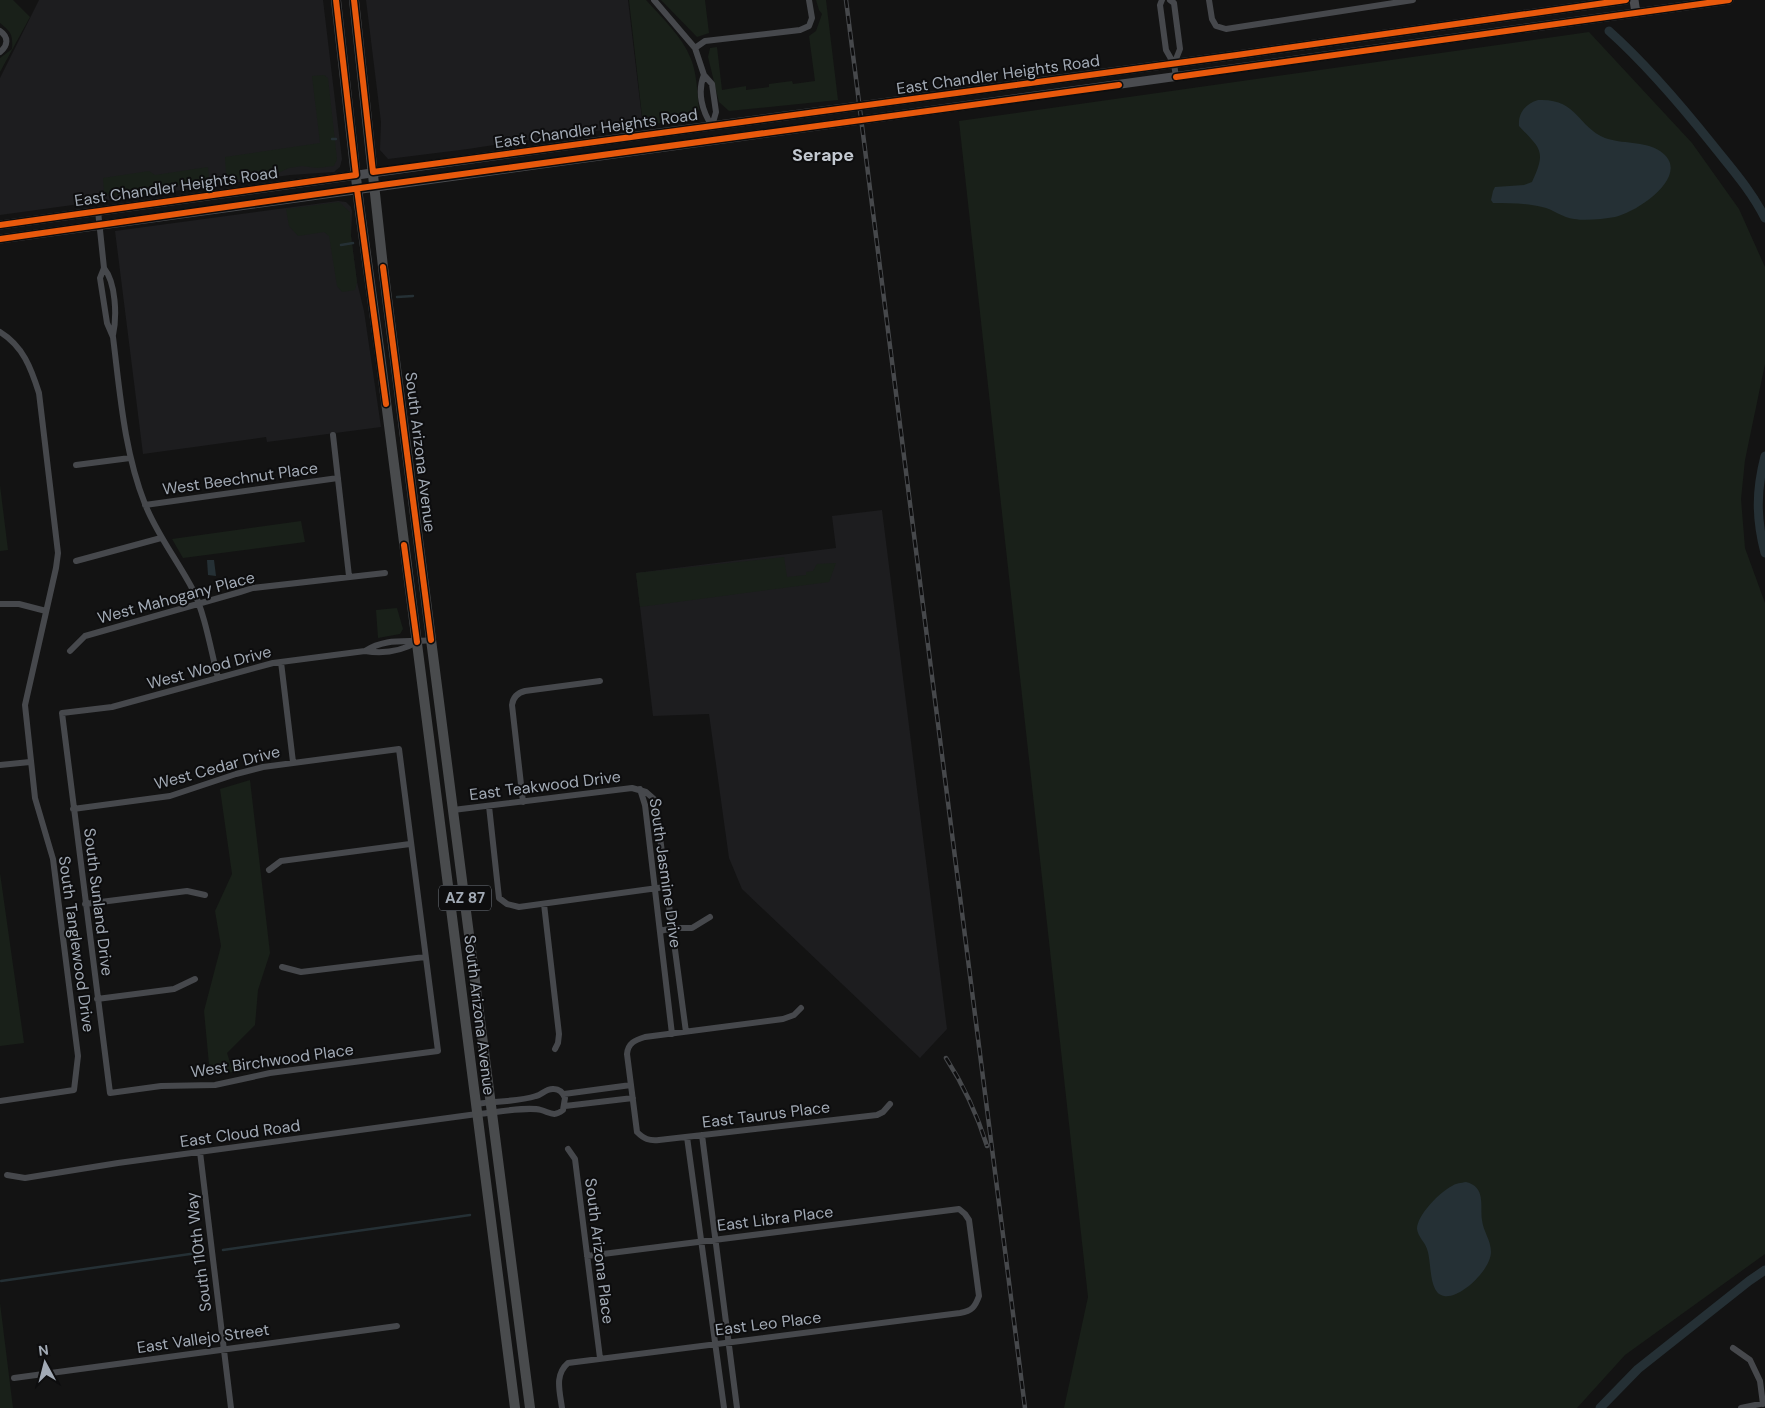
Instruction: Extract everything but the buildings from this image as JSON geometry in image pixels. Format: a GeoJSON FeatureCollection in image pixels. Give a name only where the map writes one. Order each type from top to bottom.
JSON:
{"type":"FeatureCollection","features":[{"type":"Feature","properties":{"kind":"main road","name":"South Arizona Avenue"},"geometry":{"type":"LineString","coordinates":[[336,0],[357,189],[515,1408]]}},
{"type":"Feature","properties":{"kind":"main road","name":"South Arizona Avenue"},"geometry":{"type":"LineString","coordinates":[[354,0],[400,402],[530,1408]]}},
{"type":"Feature","properties":{"kind":"main road","name":"East Chandler Heights Road"},"geometry":{"type":"LineString","coordinates":[[0,225],[1626,0]]}},
{"type":"Feature","properties":{"kind":"main road"},"geometry":{"type":"LineString","coordinates":[[1634,0],[1636,13]]}},
{"type":"Feature","properties":{"kind":"main road","name":"East Chandler Heights Road"},"geometry":{"type":"LineString","coordinates":[[0,239],[1729,0]]}},
{"type":"Feature","properties":{"kind":"main road"},"geometry":{"type":"LineString","coordinates":[[1597,4],[1608,17]]}},
{"type":"Feature","properties":{"kind":"main road"},"geometry":{"type":"LineString","coordinates":[[1572,8],[1586,20]]}},
{"type":"Feature","properties":{"kind":"main road"},"geometry":{"type":"LineString","coordinates":[[896,101],[898,115]]}},
{"type":"Feature","properties":{"kind":"main road"},"geometry":{"type":"LineString","coordinates":[[140,205],[142,219]]}},
{"type":"Feature","properties":{"kind":"main road"},"geometry":{"type":"LineString","coordinates":[[386,404],[400,402]]}},
{"type":"Feature","properties":{"kind":"street"},"geometry":{"type":"LineString","coordinates":[[654,0],[695,48],[704,75],[712,84],[716,112],[712,126]]}},
{"type":"Feature","properties":{"kind":"street"},"geometry":{"type":"LineString","coordinates":[[695,48],[705,41],[800,30],[809,26],[812,18],[809,0]]}},
{"type":"Feature","properties":{"kind":"street"},"geometry":{"type":"LineString","coordinates":[[1162,0],[1160,5],[1166,50],[1174,64],[1176,77]]}},
{"type":"Feature","properties":{"kind":"street"},"geometry":{"type":"LineString","coordinates":[[1170,0],[1174,4],[1180,49],[1174,64]]}},
{"type":"Feature","properties":{"kind":"street"},"geometry":{"type":"LineString","coordinates":[[1209,0],[1212,19],[1216,26],[1226,29],[1414,0]]}},
{"type":"Feature","properties":{"kind":"street"},"geometry":{"type":"LineString","coordinates":[[0,31],[7,40],[4,49],[0,52]]}},
{"type":"Feature","properties":{"kind":"street"},"geometry":{"type":"LineString","coordinates":[[704,75],[700,84],[703,113],[712,126]]}},
{"type":"Feature","properties":{"kind":"street"},"geometry":{"type":"LineString","coordinates":[[98,211],[104,268],[100,278],[107,322],[113,336],[130,458],[145,505],[161,538],[193,590],[218,678]]}},
{"type":"Feature","properties":{"kind":"street"},"geometry":{"type":"LineString","coordinates":[[104,268],[111,276],[116,323],[113,336]]}},
{"type":"Feature","properties":{"kind":"street"},"geometry":{"type":"LineString","coordinates":[[103,296],[113,295]]}},
{"type":"Feature","properties":{"kind":"street","name":"South Tanglewood Drive"},"geometry":{"type":"LineString","coordinates":[[0,332],[9,337],[23,353],[31,367],[39,393],[58,553],[25,705],[35,798],[53,859],[78,1056],[74,1090],[0,1101]]}},
{"type":"Feature","properties":{"kind":"street"},"geometry":{"type":"LineString","coordinates":[[333,435],[350,576]]}},
{"type":"Feature","properties":{"kind":"street"},"geometry":{"type":"LineString","coordinates":[[76,465],[130,458]]}},
{"type":"Feature","properties":{"kind":"street","name":"West Beechnut Place"},"geometry":{"type":"LineString","coordinates":[[145,505],[338,478]]}},
{"type":"Feature","properties":{"kind":"street"},"geometry":{"type":"LineString","coordinates":[[76,561],[161,538]]}},
{"type":"Feature","properties":{"kind":"street","name":"West Mahogany Place"},"geometry":{"type":"LineString","coordinates":[[70,651],[85,636],[254,588],[385,573]]}},
{"type":"Feature","properties":{"kind":"street"},"geometry":{"type":"LineString","coordinates":[[0,604],[19,604],[46,611]]}},
{"type":"Feature","properties":{"kind":"street","name":"West Wood Drive"},"geometry":{"type":"LineString","coordinates":[[62,714],[112,707],[264,664],[365,651],[376,644],[431,640]]}},
{"type":"Feature","properties":{"kind":"street"},"geometry":{"type":"LineString","coordinates":[[281,662],[293,762]]}},
{"type":"Feature","properties":{"kind":"street"},"geometry":{"type":"LineString","coordinates":[[523,802],[512,705],[516,695],[525,691],[600,682]]}},
{"type":"Feature","properties":{"kind":"street","name":"South Sunland Drive"},"geometry":{"type":"LineString","coordinates":[[62,714],[110,1093]]}},
{"type":"Feature","properties":{"kind":"street","name":"West Cedar Drive"},"geometry":{"type":"LineString","coordinates":[[73,809],[170,796],[247,771],[293,762],[399,749],[410,844]]}},
{"type":"Feature","properties":{"kind":"street"},"geometry":{"type":"LineString","coordinates":[[0,765],[30,762]]}},
{"type":"Feature","properties":{"kind":"street","name":"East Teakwood Drive"},"geometry":{"type":"LineString","coordinates":[[453,810],[632,788],[640,789]]}},
{"type":"Feature","properties":{"kind":"street","name":"South Jasmine Drive"},"geometry":{"type":"LineString","coordinates":[[640,789],[655,800],[665,887],[673,928],[686,1032]]}},
{"type":"Feature","properties":{"kind":"street","name":"South Jasmine Drive"},"geometry":{"type":"LineString","coordinates":[[640,789],[645,805],[672,1034]]}},
{"type":"Feature","properties":{"kind":"street"},"geometry":{"type":"LineString","coordinates":[[489,806],[499,898],[507,904],[519,907],[665,887]]}},
{"type":"Feature","properties":{"kind":"street"},"geometry":{"type":"LineString","coordinates":[[269,870],[281,860],[410,844],[425,957],[302,972],[282,966]]}},
{"type":"Feature","properties":{"kind":"street"},"geometry":{"type":"LineString","coordinates":[[85,904],[187,891],[205,895]]}},
{"type":"Feature","properties":{"kind":"street"},"geometry":{"type":"LineString","coordinates":[[544,904],[560,1034],[556,1049]]}},
{"type":"Feature","properties":{"kind":"street"},"geometry":{"type":"LineString","coordinates":[[660,931],[673,928],[692,928],[710,917]]}},
{"type":"Feature","properties":{"kind":"street","name":"West Birchwood Place"},"geometry":{"type":"LineString","coordinates":[[110,1093],[161,1086],[215,1085],[270,1073],[438,1051],[425,957]]}},
{"type":"Feature","properties":{"kind":"street"},"geometry":{"type":"LineString","coordinates":[[98,999],[174,989],[195,979]]}},
{"type":"Feature","properties":{"kind":"street"},"geometry":{"type":"LineString","coordinates":[[564,1106],[633,1098],[628,1049],[631,1043],[636,1040],[783,1019],[794,1015],[801,1008]]}},
{"type":"Feature","properties":{"kind":"street"},"geometry":{"type":"LineString","coordinates":[[476,1109],[491,1102],[542,1095],[548,1089],[561,1091],[564,1094],[632,1085]]}},
{"type":"Feature","properties":{"kind":"street"},"geometry":{"type":"LineString","coordinates":[[476,1109],[492,1113],[541,1110],[553,1115],[560,1112],[564,1106],[564,1094]]}},
{"type":"Feature","properties":{"kind":"street","name":"East Taurus Place"},"geometry":{"type":"LineString","coordinates":[[633,1098],[638,1132],[649,1141],[877,1114],[883,1112],[890,1104]]}},
{"type":"Feature","properties":{"kind":"street","name":"East Cloud Road"},"geometry":{"type":"LineString","coordinates":[[7,1175],[25,1178],[476,1109]]}},
{"type":"Feature","properties":{"kind":"street"},"geometry":{"type":"LineString","coordinates":[[702,1135],[737,1408]]}},
{"type":"Feature","properties":{"kind":"street"},"geometry":{"type":"LineString","coordinates":[[688,1137],[724,1408]]}},
{"type":"Feature","properties":{"kind":"street","name":"South Arizona Place"},"geometry":{"type":"LineString","coordinates":[[568,1149],[575,1159],[600,1358]]}},
{"type":"Feature","properties":{"kind":"street","name":"South 110th Way"},"geometry":{"type":"LineString","coordinates":[[200,1152],[231,1408]]}},
{"type":"Feature","properties":{"kind":"street","name":"East Libra Place"},"geometry":{"type":"LineString","coordinates":[[587,1256],[959,1209],[968,1220],[979,1296],[976,1304]]}},
{"type":"Feature","properties":{"kind":"street","name":"East Leo Place"},"geometry":{"type":"LineString","coordinates":[[562,1408],[559,1380],[563,1368],[568,1363],[960,1313],[968,1311],[976,1304]]}},
{"type":"Feature","properties":{"kind":"street","name":"East Vallejo Street"},"geometry":{"type":"LineString","coordinates":[[14,1378],[396,1326]]}},
{"type":"Feature","properties":{"kind":"street"},"geometry":{"type":"LineString","coordinates":[[1733,1348],[1750,1360],[1760,1381],[1764,1404],[1741,1408]]}},
{"type":"Feature","properties":{"kind":"shaded area"},"geometry":{"type":"Polygon","coordinates":[[[0,0],[13,0],[30,17],[0,72],[0,58],[12,49],[12,37],[0,23],[0,0]]]}},
{"type":"Feature","properties":{"kind":"shaded area"},"geometry":{"type":"Polygon","coordinates":[[[39,0],[323,0],[342,159],[340,167],[334,172],[290,175],[0,215],[0,78],[39,0]]]}},
{"type":"Feature","properties":{"kind":"shaded area"},"geometry":{"type":"Polygon","coordinates":[[[366,0],[628,0],[643,127],[618,128],[582,133],[553,140],[527,140],[388,159],[380,150],[381,122],[366,0]]]}},
{"type":"Feature","properties":{"kind":"shaded area"},"geometry":{"type":"Polygon","coordinates":[[[629,0],[646,0],[671,28],[687,51],[694,71],[699,109],[691,120],[643,125],[629,0]]]}},
{"type":"Feature","properties":{"kind":"shaded area"},"geometry":{"type":"Polygon","coordinates":[[[661,0],[705,0],[709,33],[697,37],[661,0]]]}},
{"type":"Feature","properties":{"kind":"shaded area"},"geometry":{"type":"Polygon","coordinates":[[[816,0],[826,0],[838,100],[729,111],[719,102],[708,57],[710,48],[717,47],[722,90],[746,86],[746,90],[792,81],[793,84],[815,81],[809,36],[816,31],[822,14],[816,0]]]}},
{"type":"Feature","properties":{"kind":"shaded area"},"geometry":{"type":"Polygon","coordinates":[[[1589,32],[1692,143],[1739,209],[1765,267],[1765,364],[1745,460],[1741,499],[1745,548],[1765,603],[1765,1254],[1625,1355],[1577,1408],[1064,1408],[1088,1297],[959,121],[1589,32]]]}},
{"type":"Feature","properties":{"kind":"shaded area"},"geometry":{"type":"Polygon","coordinates":[[[324,75],[328,78],[337,159],[334,166],[317,168],[302,166],[289,168],[276,174],[233,180],[226,173],[225,157],[320,143],[312,76],[324,75]]]}},
{"type":"Feature","properties":{"kind":"shaded area"},"geometry":{"type":"Polygon","coordinates":[[[1538,100],[1561,103],[1576,114],[1588,127],[1605,138],[1640,144],[1660,151],[1669,160],[1671,170],[1667,181],[1659,191],[1637,208],[1615,217],[1589,220],[1574,219],[1536,206],[1493,203],[1491,200],[1495,187],[1524,185],[1532,182],[1537,171],[1539,151],[1519,126],[1519,121],[1524,109],[1538,100]]]}},
{"type":"Feature","properties":{"kind":"shaded area"},"geometry":{"type":"Polygon","coordinates":[[[208,167],[209,177],[200,185],[183,184],[151,191],[111,196],[104,192],[103,178],[149,171],[155,175],[208,167]]]}},
{"type":"Feature","properties":{"kind":"shaded area"},"geometry":{"type":"Polygon","coordinates":[[[338,201],[346,202],[352,211],[351,236],[357,282],[364,311],[381,427],[267,442],[266,437],[143,454],[115,231],[338,201]]]}},
{"type":"Feature","properties":{"kind":"shaded area"},"geometry":{"type":"Polygon","coordinates":[[[339,202],[350,212],[357,282],[355,290],[342,292],[337,286],[329,236],[324,232],[298,236],[289,226],[286,209],[339,202]]]}},
{"type":"Feature","properties":{"kind":"shaded area"},"geometry":{"type":"Polygon","coordinates":[[[0,485],[8,550],[0,551],[0,485]]]}},
{"type":"Feature","properties":{"kind":"shaded area"},"geometry":{"type":"Polygon","coordinates":[[[882,510],[947,1029],[920,1058],[742,889],[729,858],[709,714],[653,716],[636,573],[836,548],[832,516],[882,510]]]}},
{"type":"Feature","properties":{"kind":"shaded area"},"geometry":{"type":"Polygon","coordinates":[[[301,521],[305,542],[183,558],[172,539],[301,521]]]}},
{"type":"Feature","properties":{"kind":"shaded area"},"geometry":{"type":"Polygon","coordinates":[[[784,557],[787,577],[806,575],[806,572],[813,571],[817,564],[836,563],[829,582],[640,607],[636,573],[784,557]]]}},
{"type":"Feature","properties":{"kind":"shaded area"},"geometry":{"type":"Polygon","coordinates":[[[207,560],[214,560],[216,576],[208,575],[207,560]]]}},
{"type":"Feature","properties":{"kind":"shaded area"},"geometry":{"type":"Polygon","coordinates":[[[397,608],[403,629],[400,634],[378,638],[376,610],[397,608]]]}},
{"type":"Feature","properties":{"kind":"shaded area"},"geometry":{"type":"Polygon","coordinates":[[[250,780],[270,953],[258,990],[255,1025],[227,1053],[233,1072],[210,1075],[204,1011],[221,946],[215,911],[232,874],[220,789],[250,780]]]}},
{"type":"Feature","properties":{"kind":"shaded area"},"geometry":{"type":"Polygon","coordinates":[[[0,873],[24,1043],[0,1046],[0,873]]]}},
{"type":"Feature","properties":{"kind":"shaded area"},"geometry":{"type":"Polygon","coordinates":[[[1466,1182],[1477,1188],[1481,1197],[1483,1224],[1491,1248],[1490,1259],[1474,1282],[1459,1293],[1444,1296],[1435,1289],[1431,1276],[1429,1255],[1418,1232],[1418,1223],[1430,1204],[1441,1193],[1455,1184],[1466,1182]]]}},
{"type":"Feature","properties":{"kind":"shaded area"},"geometry":{"type":"Polygon","coordinates":[[[0,1303],[13,1408],[0,1408],[0,1303]]]}},
{"type":"Feature","properties":{"kind":"waterway"},"geometry":{"type":"LineString","coordinates":[[1609,31],[1650,71],[1688,114],[1740,180],[1765,218]]}},
{"type":"Feature","properties":{"kind":"waterway"},"geometry":{"type":"LineString","coordinates":[[341,245],[353,243]]}},
{"type":"Feature","properties":{"kind":"waterway"},"geometry":{"type":"LineString","coordinates":[[397,297],[413,296]]}},
{"type":"Feature","properties":{"kind":"waterway"},"geometry":{"type":"LineString","coordinates":[[1765,456],[1758,504],[1765,553]]}},
{"type":"Feature","properties":{"kind":"waterway"},"geometry":{"type":"LineString","coordinates":[[223,1250],[470,1215]]}},
{"type":"Feature","properties":{"kind":"waterway"},"geometry":{"type":"LineString","coordinates":[[1,1281],[204,1252]]}},
{"type":"Feature","properties":{"kind":"waterway"},"geometry":{"type":"LineString","coordinates":[[1600,1408],[1638,1369],[1765,1270]]}},
{"type":"Feature","properties":{"kind":"railway"},"geometry":{"type":"LineString","coordinates":[[846,0],[1025,1408]]}},
{"type":"Feature","properties":{"kind":"railway"},"geometry":{"type":"LineString","coordinates":[[946,1058],[970,1100],[987,1146]]}},
{"type":"Feature","properties":{"kind":"cycle path"},"geometry":{"type":"LineString","coordinates":[[0,225],[356,175],[336,0]]}},
{"type":"Feature","properties":{"kind":"cycle path"},"geometry":{"type":"LineString","coordinates":[[354,0],[373,172],[1237,55],[1626,0]]}},
{"type":"Feature","properties":{"kind":"cycle path"},"geometry":{"type":"LineString","coordinates":[[1176,77],[1729,0]]}},
{"type":"Feature","properties":{"kind":"cycle path"},"geometry":{"type":"LineString","coordinates":[[0,239],[1119,85]]}},
{"type":"Feature","properties":{"kind":"cycle path"},"geometry":{"type":"LineString","coordinates":[[357,189],[386,404]]}},
{"type":"Feature","properties":{"kind":"cycle path"},"geometry":{"type":"LineString","coordinates":[[383,267],[431,640]]}},
{"type":"Feature","properties":{"kind":"cycle path"},"geometry":{"type":"LineString","coordinates":[[404,545],[417,642]]}},
{"type":"Feature","properties":{"kind":"district","name":"Serape"},"geometry":{"type":"Point","coordinates":[823,155]}}]}
